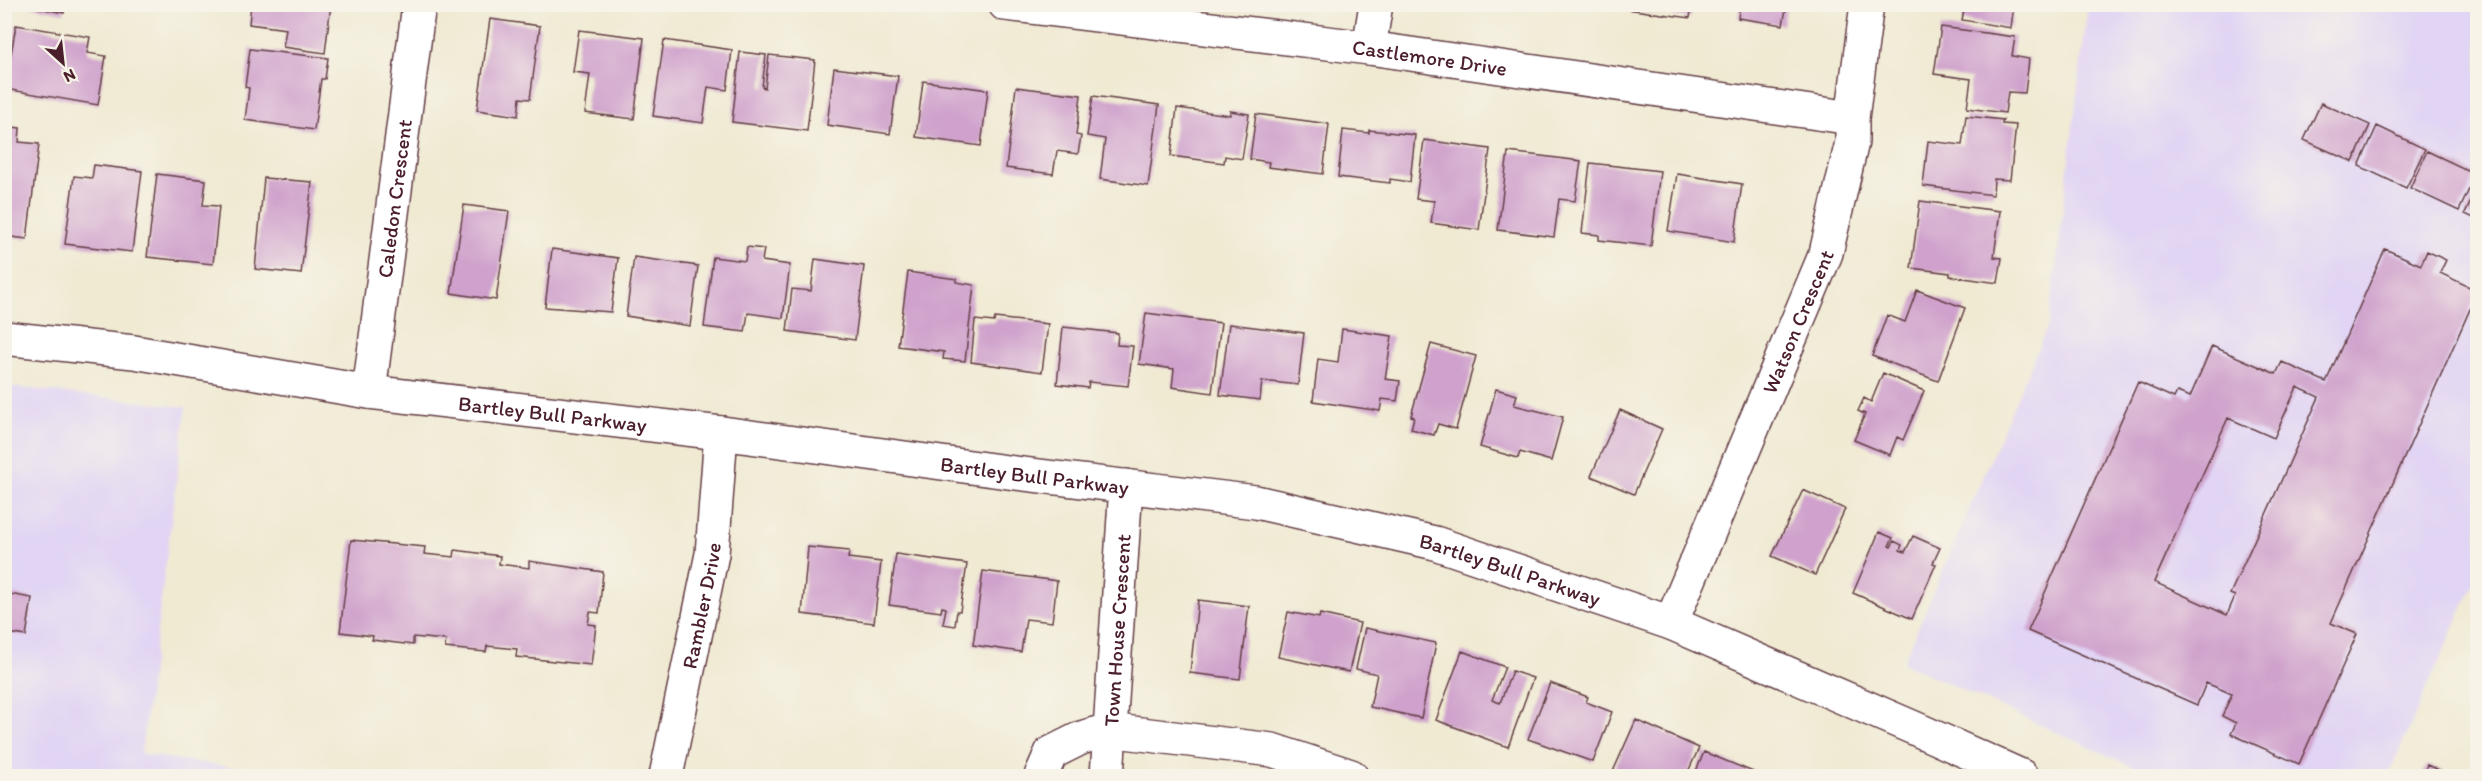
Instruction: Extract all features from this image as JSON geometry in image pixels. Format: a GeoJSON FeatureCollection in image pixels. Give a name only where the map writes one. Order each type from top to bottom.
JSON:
{"type":"FeatureCollection","features":[{"type":"Feature","properties":{"kind":"street","name":"Caledon Crescent"},"geometry":{"type":"LineString","coordinates":[[369,392],[419,4]]}},
{"type":"Feature","properties":{"kind":"street","name":"Castlemore Drive"},"geometry":{"type":"LineString","coordinates":[[1005,4],[1369,48],[1852,118]]}},
{"type":"Feature","properties":{"kind":"street"},"geometry":{"type":"LineString","coordinates":[[1369,48],[1376,4]]}},
{"type":"Feature","properties":{"kind":"street","name":"Watson Crescent"},"geometry":{"type":"LineString","coordinates":[[1671,623],[1826,253],[1852,142],[1852,118],[1867,4]]}},
{"type":"Feature","properties":{"kind":"street","name":"Bartley Bull Parkway"},"geometry":{"type":"LineString","coordinates":[[4,338],[134,351],[369,392],[721,433],[1256,502],[1436,543],[1671,623],[2021,777]]}},
{"type":"Feature","properties":{"kind":"street","name":"Rambler Drive"},"geometry":{"type":"LineString","coordinates":[[666,777],[712,554],[721,433]]}},
{"type":"Feature","properties":{"kind":"street","name":"Town House Crescent"},"geometry":{"type":"LineString","coordinates":[[1107,777],[1108,730],[1126,486]]}},
{"type":"Feature","properties":{"kind":"street"},"geometry":{"type":"LineString","coordinates":[[1041,777],[1051,753],[1081,738],[1108,730],[1272,750],[1351,777]]}},
{"type":"Feature","properties":{"kind":"shaded area"},"geometry":{"type":"Polygon","coordinates":[[[2088,5],[2477,5],[2477,576],[2388,776],[2153,776],[1903,663],[2049,323],[2088,5]]]}},
{"type":"Feature","properties":{"kind":"shaded area"},"geometry":{"type":"Polygon","coordinates":[[[5,386],[186,407],[141,754],[291,776],[5,776],[5,386]]]}},
{"type":"Feature","properties":{"kind":"building"},"geometry":{"type":"Polygon","coordinates":[[[19,4],[65,4],[64,13],[19,4]]]}},
{"type":"Feature","properties":{"kind":"building"},"geometry":{"type":"Polygon","coordinates":[[[251,4],[331,4],[325,53],[283,47],[286,29],[249,24],[251,4]]]}},
{"type":"Feature","properties":{"kind":"building"},"geometry":{"type":"Polygon","coordinates":[[[1628,4],[1698,4],[1697,12],[1691,11],[1690,18],[1627,9],[1628,4]]]}},
{"type":"Feature","properties":{"kind":"building"},"geometry":{"type":"Polygon","coordinates":[[[1740,4],[1787,4],[1783,25],[1738,18],[1740,4]]]}},
{"type":"Feature","properties":{"kind":"building"},"geometry":{"type":"Polygon","coordinates":[[[1965,4],[2014,4],[2011,28],[1962,20],[1965,4]]]}},
{"type":"Feature","properties":{"kind":"building"},"geometry":{"type":"Polygon","coordinates":[[[490,19],[540,26],[530,99],[520,98],[518,116],[477,110],[490,19]]]}},
{"type":"Feature","properties":{"kind":"building"},"geometry":{"type":"Polygon","coordinates":[[[16,25],[90,37],[87,53],[106,56],[98,105],[5,89],[16,25]]]}},
{"type":"Feature","properties":{"kind":"building"},"geometry":{"type":"Polygon","coordinates":[[[1941,27],[2015,37],[2012,56],[2029,59],[2025,93],[2008,92],[2005,113],[1967,108],[1971,79],[1934,74],[1941,27]]]}},
{"type":"Feature","properties":{"kind":"building"},"geometry":{"type":"Polygon","coordinates":[[[579,30],[644,38],[634,119],[585,113],[590,74],[573,72],[579,30]]]}},
{"type":"Feature","properties":{"kind":"building"},"geometry":{"type":"Polygon","coordinates":[[[664,40],[732,50],[727,90],[708,87],[703,123],[653,116],[664,40]]]}},
{"type":"Feature","properties":{"kind":"building"},"geometry":{"type":"Polygon","coordinates":[[[250,49],[328,58],[325,79],[321,79],[314,130],[245,120],[249,88],[245,87],[250,49]]]}},
{"type":"Feature","properties":{"kind":"building"},"geometry":{"type":"Polygon","coordinates":[[[740,52],[766,55],[762,87],[765,88],[769,55],[815,60],[807,131],[732,122],[740,52]]]}},
{"type":"Feature","properties":{"kind":"building"},"geometry":{"type":"Polygon","coordinates":[[[834,68],[898,76],[890,134],[827,125],[834,68]]]}},
{"type":"Feature","properties":{"kind":"building"},"geometry":{"type":"Polygon","coordinates":[[[923,81],[988,90],[981,146],[916,137],[923,81]]]}},
{"type":"Feature","properties":{"kind":"building"},"geometry":{"type":"Polygon","coordinates":[[[1016,87],[1081,95],[1076,135],[1081,136],[1078,154],[1057,151],[1053,174],[1006,168],[1016,87]]]}},
{"type":"Feature","properties":{"kind":"building"},"geometry":{"type":"Polygon","coordinates":[[[1093,96],[1159,105],[1148,186],[1100,179],[1105,139],[1087,136],[1093,96]]]}},
{"type":"Feature","properties":{"kind":"building"},"geometry":{"type":"Polygon","coordinates":[[[2321,103],[2370,125],[2353,162],[2304,140],[2321,103]]]}},
{"type":"Feature","properties":{"kind":"building"},"geometry":{"type":"Polygon","coordinates":[[[1177,108],[1230,115],[1230,111],[1249,114],[1242,159],[1225,156],[1224,163],[1171,156],[1177,108]]]}},
{"type":"Feature","properties":{"kind":"building"},"geometry":{"type":"Polygon","coordinates":[[[1256,114],[1329,124],[1323,174],[1268,167],[1269,162],[1250,159],[1256,114]]]}},
{"type":"Feature","properties":{"kind":"building"},"geometry":{"type":"Polygon","coordinates":[[[1966,116],[2003,120],[2002,124],[2016,125],[2010,180],[1994,179],[1993,195],[1923,186],[1928,141],[1962,145],[1966,116]]]}},
{"type":"Feature","properties":{"kind":"building"},"geometry":{"type":"Polygon","coordinates":[[[4,126],[20,128],[19,142],[39,144],[27,239],[4,236],[4,126]]]}},
{"type":"Feature","properties":{"kind":"building"},"geometry":{"type":"Polygon","coordinates":[[[2377,126],[2425,149],[2406,188],[2359,166],[2377,126]]]}},
{"type":"Feature","properties":{"kind":"building"},"geometry":{"type":"Polygon","coordinates":[[[1343,130],[1369,133],[1369,130],[1415,135],[1410,182],[1390,179],[1390,183],[1338,177],[1343,130]]]}},
{"type":"Feature","properties":{"kind":"building"},"geometry":{"type":"Polygon","coordinates":[[[1424,140],[1490,149],[1479,230],[1431,223],[1434,201],[1416,199],[1424,140]]]}},
{"type":"Feature","properties":{"kind":"building"},"geometry":{"type":"Polygon","coordinates":[[[2427,151],[2476,174],[2459,211],[2410,188],[2427,151]]]}},
{"type":"Feature","properties":{"kind":"building"},"geometry":{"type":"Polygon","coordinates":[[[1508,152],[1581,161],[1575,201],[1559,199],[1554,237],[1498,230],[1508,152]]]}},
{"type":"Feature","properties":{"kind":"building"},"geometry":{"type":"Polygon","coordinates":[[[1590,163],[1660,171],[1651,246],[1599,240],[1599,235],[1582,233],[1590,163]]]}},
{"type":"Feature","properties":{"kind":"building"},"geometry":{"type":"Polygon","coordinates":[[[94,165],[142,171],[132,252],[65,244],[74,176],[92,178],[94,165]]]}},
{"type":"Feature","properties":{"kind":"building"},"geometry":{"type":"Polygon","coordinates":[[[157,174],[206,180],[203,205],[219,206],[213,264],[147,257],[157,174]]]}},
{"type":"Feature","properties":{"kind":"building"},"geometry":{"type":"Polygon","coordinates":[[[1677,174],[1742,184],[1734,242],[1668,231],[1677,174]]]}},
{"type":"Feature","properties":{"kind":"building"},"geometry":{"type":"Polygon","coordinates":[[[264,178],[312,182],[301,274],[255,269],[264,178]]]}},
{"type":"Feature","properties":{"kind":"building"},"geometry":{"type":"Polygon","coordinates":[[[2478,186],[2478,220],[2465,214],[2478,186]]]}},
{"type":"Feature","properties":{"kind":"building"},"geometry":{"type":"Polygon","coordinates":[[[1920,201],[2000,211],[1994,257],[2002,258],[1998,283],[1911,268],[1920,201]]]}},
{"type":"Feature","properties":{"kind":"building"},"geometry":{"type":"Polygon","coordinates":[[[464,205],[509,211],[496,300],[451,293],[464,205]]]}},
{"type":"Feature","properties":{"kind":"building"},"geometry":{"type":"Polygon","coordinates":[[[747,247],[764,249],[762,261],[790,265],[783,318],[748,313],[745,332],[704,327],[713,257],[745,261],[747,247]]]}},
{"type":"Feature","properties":{"kind":"building"},"geometry":{"type":"Polygon","coordinates":[[[552,249],[618,258],[611,312],[545,307],[552,249]]]}},
{"type":"Feature","properties":{"kind":"building"},"geometry":{"type":"Polygon","coordinates":[[[2385,249],[2421,265],[2427,251],[2446,260],[2440,273],[2478,291],[2331,623],[2357,634],[2299,764],[2231,734],[2236,723],[2222,716],[2232,694],[2206,683],[2197,705],[2028,631],[2138,382],[2174,398],[2177,392],[2190,397],[2212,346],[2276,374],[2282,362],[2326,382],[2385,249]],[[2297,387],[2274,438],[2228,418],[2154,582],[2227,615],[2235,596],[2230,594],[2319,397],[2297,387]]]}},
{"type":"Feature","properties":{"kind":"building"},"geometry":{"type":"Polygon","coordinates":[[[634,257],[698,266],[690,326],[626,316],[634,257]]]}},
{"type":"Feature","properties":{"kind":"building"},"geometry":{"type":"Polygon","coordinates":[[[815,259],[864,266],[855,340],[787,331],[792,289],[811,291],[815,259]]]}},
{"type":"Feature","properties":{"kind":"building"},"geometry":{"type":"Polygon","coordinates":[[[908,272],[957,279],[956,282],[974,285],[965,361],[943,359],[944,352],[898,346],[908,272]]]}},
{"type":"Feature","properties":{"kind":"building"},"geometry":{"type":"Polygon","coordinates":[[[1917,290],[1965,308],[1938,381],[1872,356],[1887,315],[1905,322],[1917,290]]]}},
{"type":"Feature","properties":{"kind":"building"},"geometry":{"type":"Polygon","coordinates":[[[1146,313],[1221,323],[1212,393],[1172,387],[1174,369],[1139,364],[1146,313]]]}},
{"type":"Feature","properties":{"kind":"building"},"geometry":{"type":"Polygon","coordinates":[[[995,318],[1048,324],[1042,372],[971,362],[975,320],[994,322],[995,318]]]}},
{"type":"Feature","properties":{"kind":"building"},"geometry":{"type":"Polygon","coordinates":[[[1229,324],[1304,333],[1298,385],[1262,381],[1260,400],[1220,395],[1229,324]]]}},
{"type":"Feature","properties":{"kind":"building"},"geometry":{"type":"Polygon","coordinates":[[[1063,327],[1118,333],[1117,345],[1133,346],[1128,386],[1089,382],[1088,388],[1057,384],[1063,327]]]}},
{"type":"Feature","properties":{"kind":"building"},"geometry":{"type":"Polygon","coordinates":[[[1342,329],[1392,336],[1385,379],[1400,381],[1397,401],[1382,399],[1380,411],[1313,401],[1318,359],[1338,362],[1342,329]]]}},
{"type":"Feature","properties":{"kind":"building"},"geometry":{"type":"Polygon","coordinates":[[[1431,344],[1476,356],[1456,429],[1438,424],[1434,435],[1411,429],[1414,417],[1411,416],[1431,344]]]}},
{"type":"Feature","properties":{"kind":"building"},"geometry":{"type":"Polygon","coordinates":[[[1883,373],[1924,391],[1903,440],[1897,437],[1890,455],[1854,440],[1865,414],[1858,411],[1864,398],[1871,402],[1883,373]]]}},
{"type":"Feature","properties":{"kind":"building"},"geometry":{"type":"Polygon","coordinates":[[[1496,389],[1517,395],[1514,405],[1563,417],[1551,461],[1520,452],[1518,458],[1480,447],[1496,389]]]}},
{"type":"Feature","properties":{"kind":"building"},"geometry":{"type":"Polygon","coordinates":[[[1620,410],[1662,429],[1634,494],[1591,476],[1620,410]]]}},
{"type":"Feature","properties":{"kind":"building"},"geometry":{"type":"Polygon","coordinates":[[[1803,490],[1845,509],[1815,575],[1772,556],[1803,490]]]}},
{"type":"Feature","properties":{"kind":"building"},"geometry":{"type":"Polygon","coordinates":[[[1879,532],[1893,538],[1889,546],[1891,547],[1894,541],[1902,545],[1900,550],[1905,552],[1913,536],[1940,548],[1933,563],[1936,564],[1912,619],[1853,593],[1879,532]]]}},
{"type":"Feature","properties":{"kind":"building"},"geometry":{"type":"Polygon","coordinates":[[[351,540],[425,547],[424,554],[454,557],[455,550],[500,556],[499,564],[529,568],[529,561],[603,572],[599,613],[590,612],[588,624],[596,625],[591,665],[516,657],[517,649],[487,646],[486,652],[445,648],[446,640],[413,637],[413,645],[372,640],[373,636],[340,632],[351,540]]]}},
{"type":"Feature","properties":{"kind":"building"},"geometry":{"type":"Polygon","coordinates":[[[808,547],[849,551],[848,558],[881,562],[874,623],[802,614],[808,547]]]}},
{"type":"Feature","properties":{"kind":"building"},"geometry":{"type":"Polygon","coordinates":[[[896,554],[967,564],[960,611],[957,611],[955,626],[943,624],[946,608],[942,607],[941,612],[889,605],[896,554]]]}},
{"type":"Feature","properties":{"kind":"building"},"geometry":{"type":"Polygon","coordinates":[[[983,571],[1057,581],[1052,622],[1026,619],[1021,652],[973,645],[983,571]]]}},
{"type":"Feature","properties":{"kind":"building"},"geometry":{"type":"Polygon","coordinates":[[[4,593],[32,598],[26,636],[4,632],[4,593]]]}},
{"type":"Feature","properties":{"kind":"building"},"geometry":{"type":"Polygon","coordinates":[[[1198,600],[1249,606],[1240,679],[1190,673],[1198,600]]]}},
{"type":"Feature","properties":{"kind":"building"},"geometry":{"type":"Polygon","coordinates":[[[1288,612],[1319,618],[1320,614],[1360,623],[1349,672],[1278,657],[1288,612]]]}},
{"type":"Feature","properties":{"kind":"building"},"geometry":{"type":"Polygon","coordinates":[[[1365,628],[1436,643],[1421,718],[1370,707],[1377,674],[1356,669],[1365,628]]]}},
{"type":"Feature","properties":{"kind":"building"},"geometry":{"type":"Polygon","coordinates":[[[1462,651],[1505,667],[1492,700],[1500,703],[1512,671],[1533,678],[1508,747],[1436,720],[1462,651]]]}},
{"type":"Feature","properties":{"kind":"building"},"geometry":{"type":"Polygon","coordinates":[[[1550,683],[1588,697],[1586,702],[1612,712],[1593,762],[1528,739],[1550,683]]]}},
{"type":"Feature","properties":{"kind":"building"},"geometry":{"type":"Polygon","coordinates":[[[1636,720],[1699,748],[1686,776],[1611,776],[1636,720]]]}},
{"type":"Feature","properties":{"kind":"building"},"geometry":{"type":"Polygon","coordinates":[[[1704,752],[1763,776],[1694,776],[1704,752]]]}},
{"type":"Feature","properties":{"kind":"building"},"geometry":{"type":"Polygon","coordinates":[[[2427,765],[2452,776],[2422,776],[2427,765]]]}}]}
